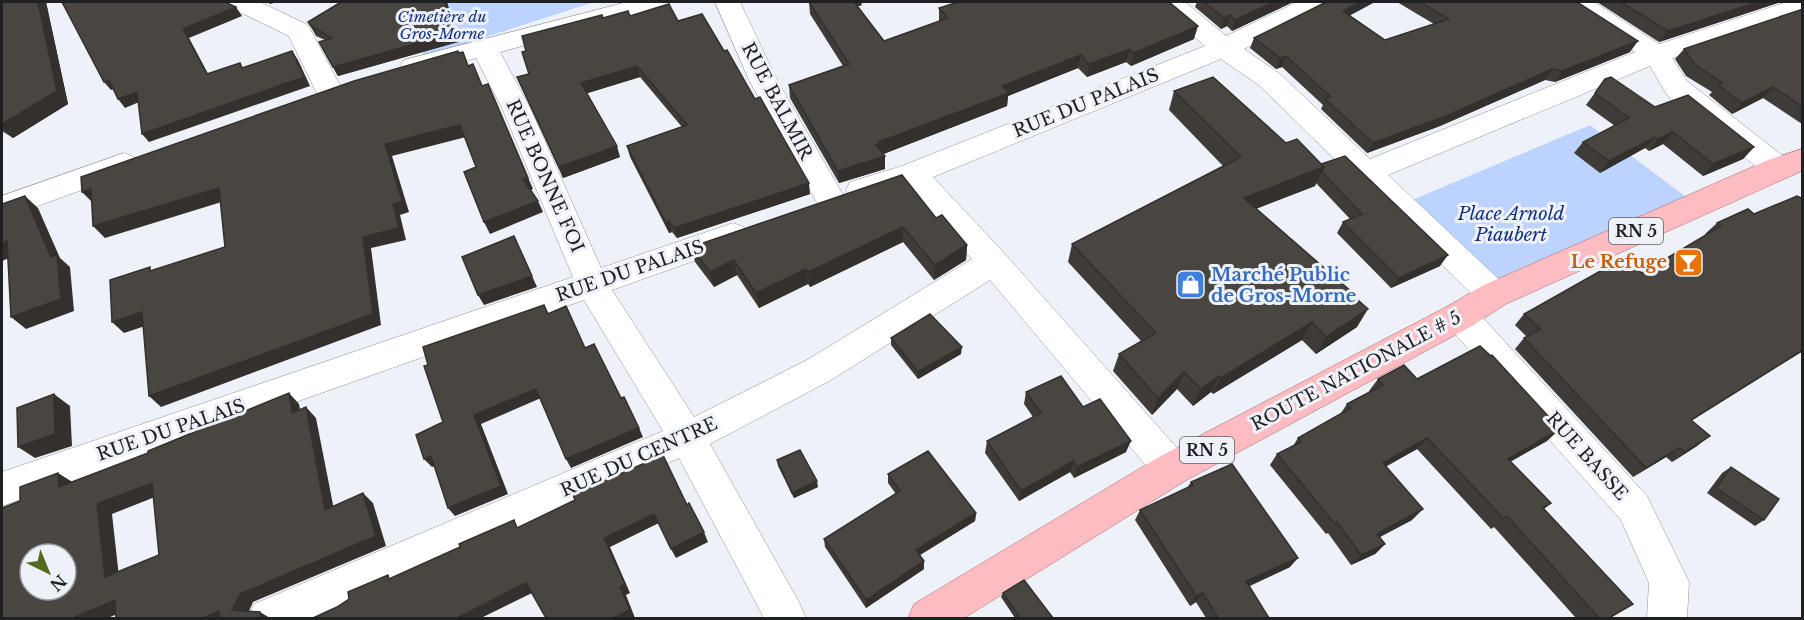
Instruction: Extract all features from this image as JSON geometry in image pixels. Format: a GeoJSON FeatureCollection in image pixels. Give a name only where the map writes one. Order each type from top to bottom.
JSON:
{"type":"FeatureCollection","features":[{"type":"Feature","properties":{"kind":"main road","name":"ROUTE NATIONALE # 5"},"geometry":{"type":"LineString","coordinates":[[928,618],[1172,469],[1460,316],[1494,295],[1790,164]]}},
{"type":"Feature","properties":{"kind":"street"},"geometry":{"type":"LineString","coordinates":[[240,2],[299,31],[329,92]]}},
{"type":"Feature","properties":{"kind":"street"},"geometry":{"type":"LineString","coordinates":[[395,72],[483,46],[656,2]]}},
{"type":"Feature","properties":{"kind":"street","name":"RUE BALMIR"},"geometry":{"type":"LineString","coordinates":[[727,2],[763,80],[831,200]]}},
{"type":"Feature","properties":{"kind":"street"},"geometry":{"type":"LineString","coordinates":[[1170,2],[1224,48],[1270,80],[1494,295]]}},
{"type":"Feature","properties":{"kind":"street","name":"RUE DU PALAIS"},"geometry":{"type":"LineString","coordinates":[[798,211],[912,174],[1224,48],[1316,2]]}},
{"type":"Feature","properties":{"kind":"street"},"geometry":{"type":"LineString","coordinates":[[1578,2],[1656,54],[1677,87],[1790,164]]}},
{"type":"Feature","properties":{"kind":"street"},"geometry":{"type":"LineString","coordinates":[[1367,172],[1656,54],[1803,4]]}},
{"type":"Feature","properties":{"kind":"street","name":"RUE BONNE FOI"},"geometry":{"type":"LineString","coordinates":[[483,46],[517,110],[592,285],[687,438],[786,618]]}},
{"type":"Feature","properties":{"kind":"street"},"geometry":{"type":"LineString","coordinates":[[2,208],[148,156]]}},
{"type":"Feature","properties":{"kind":"street"},"geometry":{"type":"LineString","coordinates":[[912,174],[993,262],[1172,469]]}},
{"type":"Feature","properties":{"kind":"street","name":"RUE DU PALAIS"},"geometry":{"type":"LineString","coordinates":[[2,489],[755,227]]}},
{"type":"Feature","properties":{"kind":"street","name":"RUE DU CENTRE"},"geometry":{"type":"LineString","coordinates":[[268,618],[687,438],[819,370],[993,262]]}},
{"type":"Feature","properties":{"kind":"street","name":"RUE BASSE"},"geometry":{"type":"LineString","coordinates":[[1460,316],[1634,508],[1669,582],[1667,618]]}},
{"type":"Feature","properties":{"kind":"green space","name":"Cimetière du Gros-Morne"},"geometry":{"type":"Polygon","coordinates":[[[412,2],[594,2],[424,57],[412,2]]]}},
{"type":"Feature","properties":{"kind":"green space","name":"Place Arnold Piaubert"},"geometry":{"type":"Polygon","coordinates":[[[1590,125],[1693,202],[1494,299],[1398,206],[1590,125]]]}},
{"type":"Feature","properties":{"kind":"building"},"geometry":{"type":"Polygon","coordinates":[[[2,2],[38,2],[57,91],[2,124],[2,2]]]}},
{"type":"Feature","properties":{"kind":"building"},"geometry":{"type":"Polygon","coordinates":[[[62,2],[225,2],[236,7],[183,29],[207,74],[240,63],[242,68],[292,51],[304,77],[142,134],[137,92],[118,99],[109,80],[104,82],[62,2]]]}},
{"type":"Feature","properties":{"kind":"building"},"geometry":{"type":"Polygon","coordinates":[[[341,2],[445,2],[453,33],[333,67],[319,42],[332,38],[308,22],[341,2]]]}},
{"type":"Feature","properties":{"kind":"building"},"geometry":{"type":"Polygon","coordinates":[[[809,2],[854,2],[884,41],[948,18],[939,8],[958,2],[1169,2],[1198,26],[1134,53],[1130,49],[1089,64],[1081,55],[1002,86],[1009,93],[879,142],[880,144],[876,145],[885,156],[838,171],[789,85],[849,64],[809,2]]]}},
{"type":"Feature","properties":{"kind":"building"},"geometry":{"type":"Polygon","coordinates":[[[1204,2],[1274,2],[1235,20],[1230,15],[1224,18],[1204,2]]]}},
{"type":"Feature","properties":{"kind":"building"},"geometry":{"type":"Polygon","coordinates":[[[1326,2],[1360,2],[1343,11],[1385,40],[1449,19],[1420,2],[1577,2],[1638,41],[1562,71],[1552,69],[1446,116],[1373,143],[1325,99],[1331,97],[1286,56],[1280,58],[1254,38],[1326,2]]]}},
{"type":"Feature","properties":{"kind":"building"},"geometry":{"type":"Polygon","coordinates":[[[1621,2],[1758,2],[1668,31],[1621,2]]]}},
{"type":"Feature","properties":{"kind":"building"},"geometry":{"type":"Polygon","coordinates":[[[669,4],[678,21],[702,14],[724,51],[727,50],[755,99],[760,97],[809,183],[674,228],[669,221],[666,223],[627,146],[687,125],[637,66],[581,83],[617,146],[559,167],[517,77],[529,74],[522,52],[526,51],[522,36],[602,15],[603,18],[628,11],[630,16],[669,4]]]}},
{"type":"Feature","properties":{"kind":"building"},"geometry":{"type":"Polygon","coordinates":[[[1803,9],[1803,107],[1773,87],[1742,103],[1718,85],[1723,83],[1695,65],[1684,49],[1803,9]]]}},
{"type":"Feature","properties":{"kind":"building"},"geometry":{"type":"Polygon","coordinates":[[[458,51],[458,53],[463,52],[468,66],[473,64],[482,86],[488,84],[528,178],[523,179],[538,201],[484,222],[464,172],[476,167],[460,125],[385,144],[402,201],[393,204],[399,228],[363,237],[373,314],[149,396],[142,312],[112,322],[110,280],[150,267],[150,271],[225,247],[219,188],[93,226],[91,189],[82,192],[81,177],[354,81],[458,51]]]}},
{"type":"Feature","properties":{"kind":"building"},"geometry":{"type":"Polygon","coordinates":[[[1213,77],[1286,143],[1297,139],[1324,167],[1244,198],[1353,293],[1351,294],[1368,309],[1326,337],[1312,322],[1221,378],[1219,376],[1201,389],[1184,372],[1158,398],[1119,354],[1156,333],[1072,244],[1241,157],[1174,91],[1213,77]]]}},
{"type":"Feature","properties":{"kind":"building"},"geometry":{"type":"Polygon","coordinates":[[[1611,77],[1655,107],[1688,95],[1754,147],[1713,164],[1673,132],[1658,139],[1655,137],[1609,161],[1583,142],[1629,118],[1595,93],[1605,79],[1611,77]]]}},
{"type":"Feature","properties":{"kind":"building"},"geometry":{"type":"Polygon","coordinates":[[[1345,156],[1448,255],[1399,278],[1343,222],[1362,214],[1322,172],[1324,167],[1321,164],[1345,156]]]}},
{"type":"Feature","properties":{"kind":"building"},"geometry":{"type":"Polygon","coordinates":[[[902,175],[936,218],[942,215],[967,245],[935,265],[903,227],[808,272],[806,269],[756,293],[734,260],[710,272],[691,247],[902,175]]]}},
{"type":"Feature","properties":{"kind":"building"},"geometry":{"type":"Polygon","coordinates":[[[25,196],[51,257],[57,255],[61,299],[11,317],[7,241],[2,243],[2,204],[25,196]]]}},
{"type":"Feature","properties":{"kind":"building"},"geometry":{"type":"Polygon","coordinates":[[[1797,196],[1803,199],[1803,350],[1691,420],[1710,436],[1685,452],[1679,448],[1646,468],[1524,338],[1541,329],[1524,314],[1620,260],[1633,271],[1636,269],[1642,273],[1721,226],[1717,223],[1748,209],[1754,214],[1797,196]]]}},
{"type":"Feature","properties":{"kind":"building"},"geometry":{"type":"Polygon","coordinates":[[[514,236],[532,276],[478,295],[462,257],[514,236]]]}},
{"type":"Feature","properties":{"kind":"building"},"geometry":{"type":"Polygon","coordinates":[[[544,305],[548,314],[566,306],[585,348],[594,344],[639,428],[566,459],[536,389],[474,415],[501,486],[448,508],[431,456],[424,459],[416,435],[443,422],[424,366],[428,365],[423,347],[544,305]]]}},
{"type":"Feature","properties":{"kind":"building"},"geometry":{"type":"Polygon","coordinates":[[[930,314],[962,347],[918,372],[891,338],[930,314]]]}},
{"type":"Feature","properties":{"kind":"building"},"geometry":{"type":"Polygon","coordinates":[[[1480,346],[1492,355],[1560,429],[1508,459],[1551,503],[1543,508],[1633,604],[1609,618],[1599,618],[1507,516],[1503,518],[1427,438],[1383,463],[1423,509],[1377,534],[1385,544],[1361,555],[1337,522],[1335,524],[1277,454],[1301,442],[1298,438],[1351,408],[1347,404],[1383,385],[1378,379],[1404,365],[1417,379],[1480,346]]]}},
{"type":"Feature","properties":{"kind":"building"},"geometry":{"type":"Polygon","coordinates":[[[1061,376],[1083,407],[1100,399],[1131,441],[1077,467],[1073,461],[1021,491],[987,441],[1041,413],[1026,392],[1061,376]]]}},
{"type":"Feature","properties":{"kind":"building"},"geometry":{"type":"Polygon","coordinates":[[[289,393],[292,413],[306,407],[325,510],[363,493],[376,536],[240,594],[232,610],[260,612],[261,618],[220,618],[219,611],[203,618],[116,618],[115,600],[73,618],[2,618],[2,508],[20,501],[20,487],[58,473],[59,487],[148,453],[148,451],[289,393]],[[152,483],[97,504],[105,577],[159,555],[152,483]]]}},
{"type":"Feature","properties":{"kind":"building"},"geometry":{"type":"Polygon","coordinates":[[[54,394],[55,434],[18,447],[17,408],[54,394]]]}},
{"type":"Feature","properties":{"kind":"building"},"geometry":{"type":"Polygon","coordinates":[[[800,450],[817,481],[792,493],[777,460],[800,450]]]}},
{"type":"Feature","properties":{"kind":"building"},"geometry":{"type":"Polygon","coordinates":[[[928,451],[976,513],[916,550],[924,561],[866,600],[824,539],[900,491],[888,474],[928,451]]]}},
{"type":"Feature","properties":{"kind":"building"},"geometry":{"type":"Polygon","coordinates":[[[663,455],[687,505],[689,503],[704,532],[671,549],[654,514],[604,538],[625,584],[620,587],[630,610],[614,618],[546,618],[526,583],[460,618],[313,618],[349,599],[348,592],[388,575],[389,579],[514,520],[517,528],[575,500],[573,495],[579,492],[663,455]]]}},
{"type":"Feature","properties":{"kind":"building"},"geometry":{"type":"Polygon","coordinates":[[[1232,464],[1298,558],[1246,581],[1269,618],[1218,618],[1203,593],[1196,596],[1140,510],[1193,485],[1191,482],[1232,464]]]}},
{"type":"Feature","properties":{"kind":"building"},"geometry":{"type":"Polygon","coordinates":[[[1731,467],[1779,499],[1764,520],[1716,488],[1731,467]]]}},
{"type":"Feature","properties":{"kind":"building"},"geometry":{"type":"Polygon","coordinates":[[[1024,580],[1053,618],[1020,618],[1003,593],[1024,580]]]}},
{"type":"Feature","properties":{"kind":"place","name":"Le Refuge"},"geometry":{"type":"Point","coordinates":[1688,262]}},
{"type":"Feature","properties":{"kind":"place","name":"Marché Public de Gros-Morne"},"geometry":{"type":"Point","coordinates":[1190,285]}}]}
